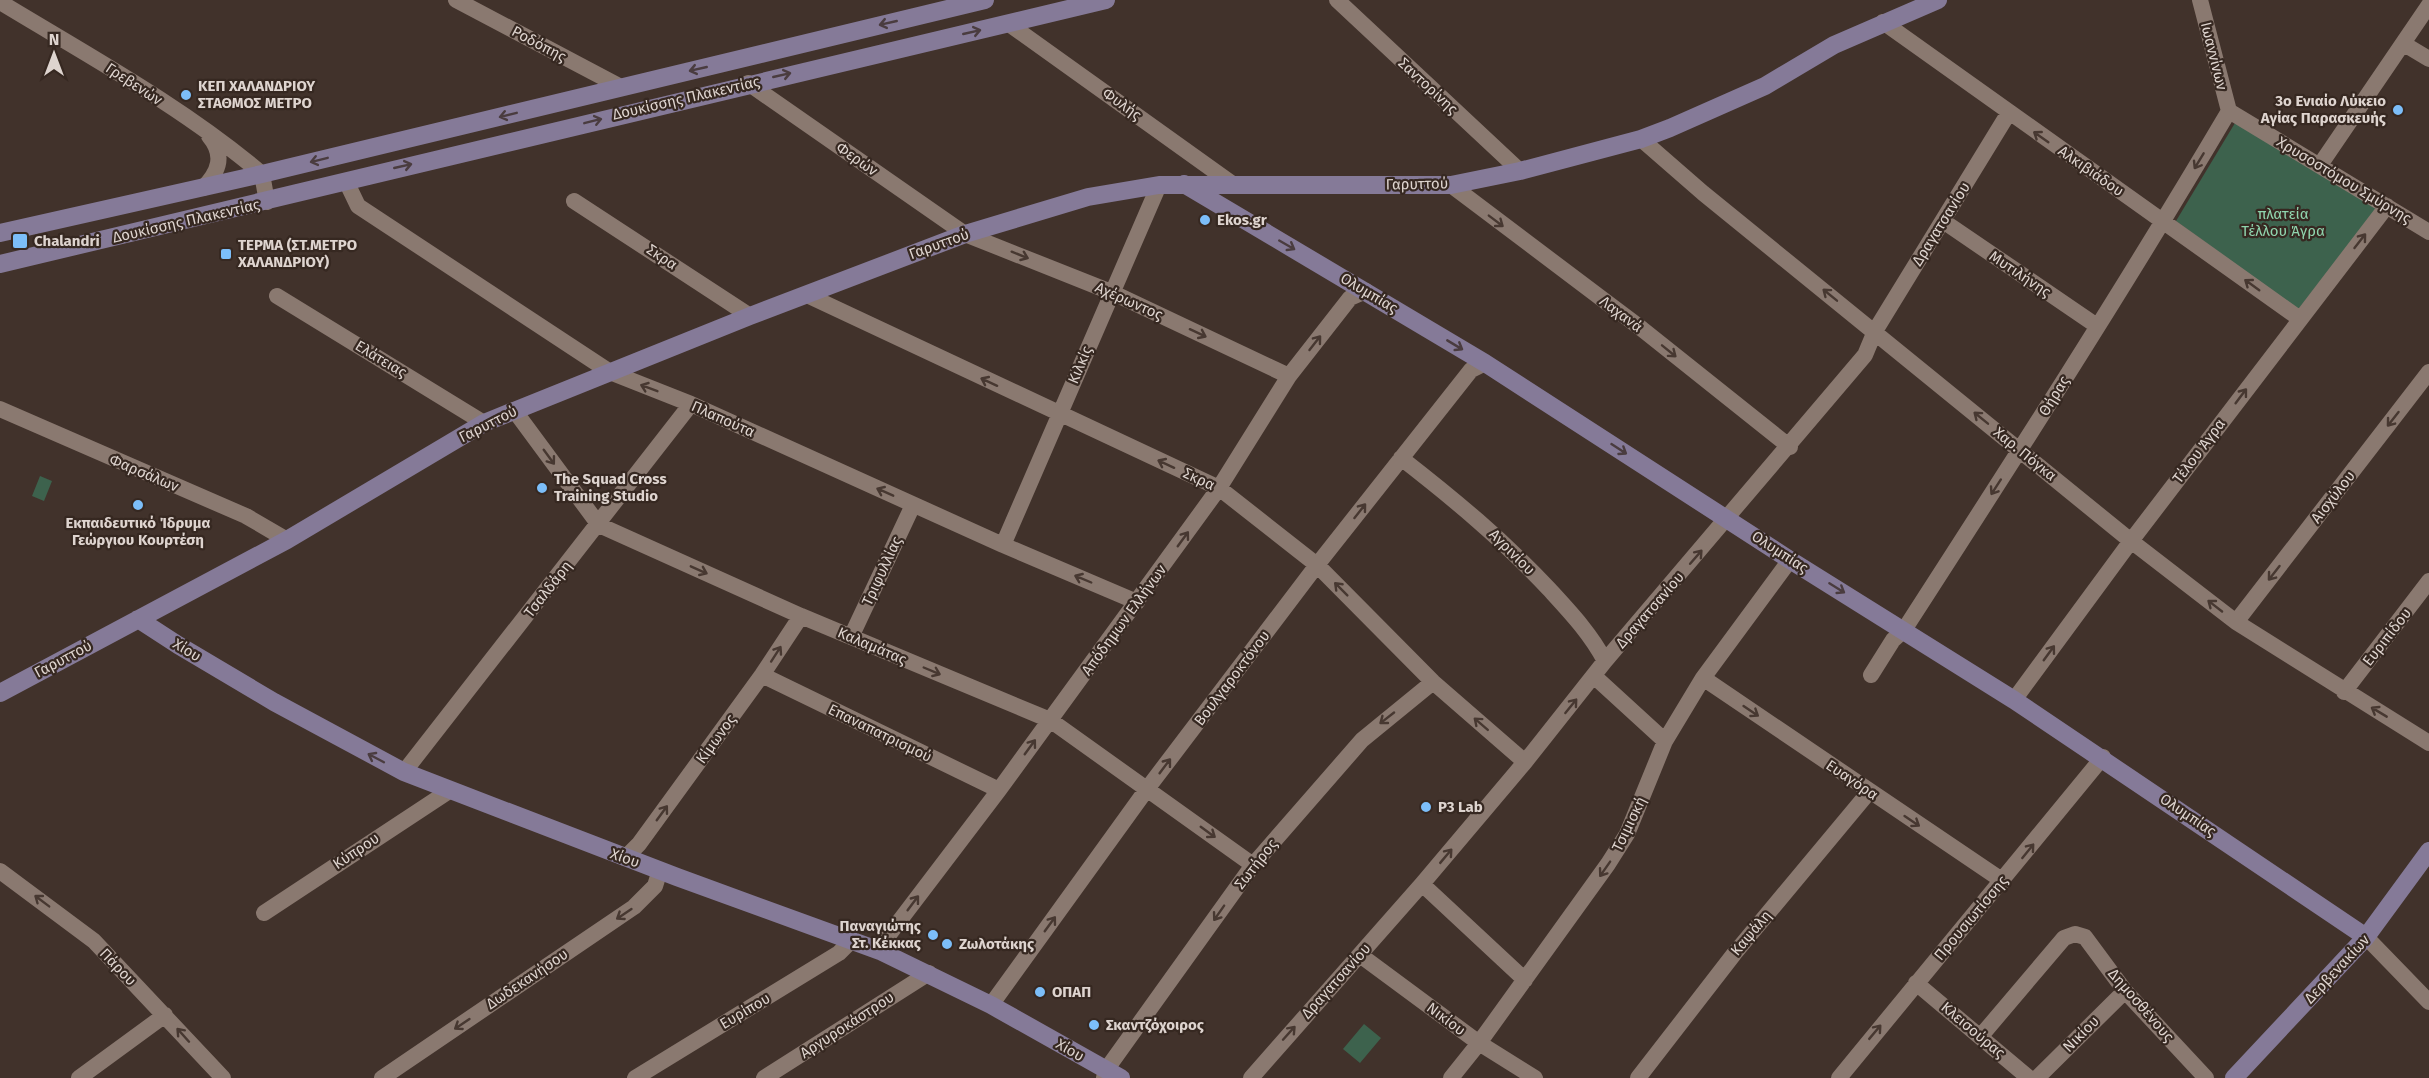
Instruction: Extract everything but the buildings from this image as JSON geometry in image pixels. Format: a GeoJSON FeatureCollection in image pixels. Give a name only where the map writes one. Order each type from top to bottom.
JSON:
{"type":"FeatureCollection","features":[{"type":"Feature","properties":{"kind":"street","name":"Ροδόπης"},"geometry":{"type":"LineString","coordinates":[[456,0],[621,87]]}},
{"type":"Feature","properties":{"kind":"street","name":"Δουκίσσης Πλακεντίας"},"geometry":{"type":"LineString","coordinates":[[0,233],[262,174],[985,0]]}},
{"type":"Feature","properties":{"kind":"street","name":"Δουκίσσης Πλακεντίας"},"geometry":{"type":"LineString","coordinates":[[0,264],[267,202],[748,83],[1106,0]]}},
{"type":"Feature","properties":{"kind":"street","name":"Σαντορίνης"},"geometry":{"type":"LineString","coordinates":[[1337,0],[1520,171]]}},
{"type":"Feature","properties":{"kind":"street","name":"Γαρυττού"},"geometry":{"type":"LineString","coordinates":[[4,688],[287,540],[484,423],[750,316],[965,234],[1088,197],[1159,185],[1450,184],[1520,171],[1641,139],[1765,86],[1834,45],[1882,22],[1938,0]]}},
{"type":"Feature","properties":{"kind":"street","name":"Ιωαννίνων"},"geometry":{"type":"LineString","coordinates":[[2200,0],[2229,111]]}},
{"type":"Feature","properties":{"kind":"street","name":"Γρεβενών"},"geometry":{"type":"LineString","coordinates":[[0,2],[202,129],[262,174]]}},
{"type":"Feature","properties":{"kind":"street"},"geometry":{"type":"LineString","coordinates":[[2320,165],[2429,5]]}},
{"type":"Feature","properties":{"kind":"street","name":"Αλκιβιάδου"},"geometry":{"type":"LineString","coordinates":[[1882,22],[2008,114],[2300,319]]}},
{"type":"Feature","properties":{"kind":"street","name":"Φυλής"},"geometry":{"type":"LineString","coordinates":[[1009,24],[1234,184]]}},
{"type":"Feature","properties":{"kind":"street"},"geometry":{"type":"LineString","coordinates":[[2404,44],[2429,59]]}},
{"type":"Feature","properties":{"kind":"street","name":"Φερών"},"geometry":{"type":"LineString","coordinates":[[748,83],[965,234]]}},
{"type":"Feature","properties":{"kind":"street","name":"Χρυσοστόμου Σμύρνης"},"geometry":{"type":"LineString","coordinates":[[2229,111],[2429,232]]}},
{"type":"Feature","properties":{"kind":"street","name":"Θήρας"},"geometry":{"type":"LineString","coordinates":[[1870,675],[1893,640],[1904,630],[2020,450],[2163,222],[2229,111]]}},
{"type":"Feature","properties":{"kind":"street","name":"Δραγατσανίου"},"geometry":{"type":"LineString","coordinates":[[1251,1078],[1422,884],[1525,762],[1605,662],[1790,447],[1865,355],[1875,331],[2008,114]]}},
{"type":"Feature","properties":{"kind":"street"},"geometry":{"type":"LineString","coordinates":[[202,129],[212,140],[219,158],[216,172],[202,188]]}},
{"type":"Feature","properties":{"kind":"street","name":"Χαρ. Πόγκα"},"geometry":{"type":"LineString","coordinates":[[1641,139],[1703,194],[1875,331],[2131,541],[2236,622],[2344,692],[2429,742]]}},
{"type":"Feature","properties":{"kind":"street","name":"Δουκίσσης Πλακεντίας"},"geometry":{"type":"LineString","coordinates":[[262,174],[267,202]]}},
{"type":"Feature","properties":{"kind":"street","name":"Πλαπούτα"},"geometry":{"type":"LineString","coordinates":[[346,181],[358,206],[610,372],[691,404],[1003,545],[1137,602]]}},
{"type":"Feature","properties":{"kind":"street","name":"Ολυμπίας"},"geometry":{"type":"LineString","coordinates":[[1182,184],[1485,363],[1790,560],[2103,757],[2366,937]]}},
{"type":"Feature","properties":{"kind":"street","name":"Λαχανά"},"geometry":{"type":"LineString","coordinates":[[1450,184],[1642,329],[1790,447]]}},
{"type":"Feature","properties":{"kind":"street","name":"Κιλκίς"},"geometry":{"type":"LineString","coordinates":[[1003,545],[1159,185]]}},
{"type":"Feature","properties":{"kind":"street","name":"Σκρα"},"geometry":{"type":"LineString","coordinates":[[573,201],[750,316]]}},
{"type":"Feature","properties":{"kind":"street","name":"Τέλου Άγρα"},"geometry":{"type":"LineString","coordinates":[[2014,700],[2131,541],[2387,206]]}},
{"type":"Feature","properties":{"kind":"street","name":"Μυτιλήνης"},"geometry":{"type":"LineString","coordinates":[[1943,222],[2097,326]]}},
{"type":"Feature","properties":{"kind":"street","name":"Αχέρωντος"},"geometry":{"type":"LineString","coordinates":[[965,234],[1111,292],[1289,376]]}},
{"type":"Feature","properties":{"kind":"street","name":"Απόδημων Ελλήνων"},"geometry":{"type":"LineString","coordinates":[[880,951],[888,936],[999,790],[1219,488],[1289,376],[1350,298],[1366,291]]}},
{"type":"Feature","properties":{"kind":"street","name":"Σκρα"},"geometry":{"type":"LineString","coordinates":[[807,295],[1219,488],[1317,565],[1433,682],[1525,762]]}},
{"type":"Feature","properties":{"kind":"street","name":"Ελάτειας"},"geometry":{"type":"LineString","coordinates":[[277,296],[484,423]]}},
{"type":"Feature","properties":{"kind":"street","name":"Βουλγαροκτόνου"},"geometry":{"type":"LineString","coordinates":[[991,1005],[1147,789],[1317,565],[1471,370],[1485,363]]}},
{"type":"Feature","properties":{"kind":"street","name":"Αισχύλου"},"geometry":{"type":"LineString","coordinates":[[2236,622],[2429,372]]}},
{"type":"Feature","properties":{"kind":"street","name":"Τσαλδάρη"},"geometry":{"type":"LineString","coordinates":[[404,772],[691,404]]}},
{"type":"Feature","properties":{"kind":"street","name":"Φαρσάλων"},"geometry":{"type":"LineString","coordinates":[[0,410],[246,516],[287,540]]}},
{"type":"Feature","properties":{"kind":"street","name":"Καλαμάτας"},"geometry":{"type":"LineString","coordinates":[[514,410],[598,525],[801,616],[1050,720],[1253,865]]}},
{"type":"Feature","properties":{"kind":"street","name":"Αγρινίου"},"geometry":{"type":"LineString","coordinates":[[1401,458],[1479,519],[1516,554],[1592,635],[1605,662]]}},
{"type":"Feature","properties":{"kind":"street","name":"Τριφυλλίας"},"geometry":{"type":"LineString","coordinates":[[851,637],[914,505]]}},
{"type":"Feature","properties":{"kind":"street","name":"Τσιμισκή"},"geometry":{"type":"LineString","coordinates":[[1451,1078],[1525,980],[1626,834],[1665,741],[1703,678],[1790,560]]}},
{"type":"Feature","properties":{"kind":"street","name":"Ευριπίδου"},"geometry":{"type":"LineString","coordinates":[[2344,692],[2429,581]]}},
{"type":"Feature","properties":{"kind":"street","name":"Κίμωνος"},"geometry":{"type":"LineString","coordinates":[[625,858],[639,844],[762,675],[801,616]]}},
{"type":"Feature","properties":{"kind":"street","name":"Χίου"},"geometry":{"type":"LineString","coordinates":[[138,619],[177,645],[274,702],[404,772],[625,858],[880,951],[991,1005],[1110,1075]]}},
{"type":"Feature","properties":{"kind":"street","name":"Επαναπατρισμού"},"geometry":{"type":"LineString","coordinates":[[762,675],[999,790]]}},
{"type":"Feature","properties":{"kind":"street"},"geometry":{"type":"LineString","coordinates":[[1595,677],[1665,741]]}},
{"type":"Feature","properties":{"kind":"street","name":"Ευαγόρα"},"geometry":{"type":"LineString","coordinates":[[1703,678],[2004,881]]}},
{"type":"Feature","properties":{"kind":"street","name":"Σωτήρος"},"geometry":{"type":"LineString","coordinates":[[1110,1075],[1253,865],[1362,740],[1433,682]]}},
{"type":"Feature","properties":{"kind":"street","name":"Προυσιωτίσσης"},"geometry":{"type":"LineString","coordinates":[[1839,1078],[1916,983],[2004,881],[2103,757]]}},
{"type":"Feature","properties":{"kind":"street","name":"Κύπρου"},"geometry":{"type":"LineString","coordinates":[[264,913],[449,791]]}},
{"type":"Feature","properties":{"kind":"street","name":"Καψάλη"},"geometry":{"type":"LineString","coordinates":[[1638,1078],[1734,954],[1869,792]]}},
{"type":"Feature","properties":{"kind":"street","name":"Δερβενακίων"},"geometry":{"type":"LineString","coordinates":[[2234,1078],[2366,937],[2429,851]]}},
{"type":"Feature","properties":{"kind":"street","name":"Δωδεκανήσου"},"geometry":{"type":"LineString","coordinates":[[382,1078],[634,907],[655,886],[660,870]]}},
{"type":"Feature","properties":{"kind":"street","name":"Πάρου"},"geometry":{"type":"LineString","coordinates":[[0,871],[94,941],[223,1078]]}},
{"type":"Feature","properties":{"kind":"street"},"geometry":{"type":"LineString","coordinates":[[1422,884],[1525,980]]}},
{"type":"Feature","properties":{"kind":"street","name":"Δημοσθένους"},"geometry":{"type":"LineString","coordinates":[[1980,1037],[2064,938],[2075,934],[2085,937],[2125,991],[2206,1078]]}},
{"type":"Feature","properties":{"kind":"street"},"geometry":{"type":"LineString","coordinates":[[2366,937],[2429,1002]]}},
{"type":"Feature","properties":{"kind":"street","name":"Ευρίπου"},"geometry":{"type":"LineString","coordinates":[[635,1078],[839,953],[852,940]]}},
{"type":"Feature","properties":{"kind":"street","name":"Νικίου"},"geometry":{"type":"LineString","coordinates":[[1360,955],[1479,1043],[1536,1078]]}},
{"type":"Feature","properties":{"kind":"street","name":"Αργυροκάστρου"},"geometry":{"type":"LineString","coordinates":[[764,1078],[929,973]]}},
{"type":"Feature","properties":{"kind":"street","name":"Κλεισούρας"},"geometry":{"type":"LineString","coordinates":[[1916,983],[2029,1078]]}},
{"type":"Feature","properties":{"kind":"street","name":"Νικίου"},"geometry":{"type":"LineString","coordinates":[[2037,1078],[2125,991]]}},
{"type":"Feature","properties":{"kind":"street"},"geometry":{"type":"LineString","coordinates":[[80,1078],[165,1015]]}},
{"type":"Feature","properties":{"kind":"green space","name":"πλατεία Τέλλου Άγρα"},"geometry":{"type":"Polygon","coordinates":[[[2235,123],[2378,207],[2298,310],[2176,221],[2235,123]]]}},
{"type":"Feature","properties":{"kind":"green space"},"geometry":{"type":"Polygon","coordinates":[[[40,476],[52,481],[44,501],[32,496],[40,476]]]}},
{"type":"Feature","properties":{"kind":"green space"},"geometry":{"type":"Polygon","coordinates":[[[1364,1024],[1381,1038],[1360,1063],[1343,1049],[1364,1024]]]}},
{"type":"Feature","properties":{"kind":"place","name":"ΚΕΠ ΧΑΛΑΝΔΡΙΟΥ ΣΤΑΘΜΟΣ ΜΕΤΡΟ"},"geometry":{"type":"Point","coordinates":[186,95]}},
{"type":"Feature","properties":{"kind":"place","name":"3ο Ενιαίο Λύκειο Αγίας Παρασκευής"},"geometry":{"type":"Point","coordinates":[2398,110]}},
{"type":"Feature","properties":{"kind":"place","name":"Ekos.gr"},"geometry":{"type":"Point","coordinates":[1205,220]}},
{"type":"Feature","properties":{"kind":"place","name":"Chalandri"},"geometry":{"type":"Point","coordinates":[20,241]}},
{"type":"Feature","properties":{"kind":"place","name":"ΤΕΡΜΑ (ΣΤ.ΜΕΤΡΟ ΧΑΛΑΝΔΡΙΟΥ)"},"geometry":{"type":"Point","coordinates":[226,254]}},
{"type":"Feature","properties":{"kind":"place","name":"The Squad Cross Training Studio"},"geometry":{"type":"Point","coordinates":[542,488]}},
{"type":"Feature","properties":{"kind":"place","name":"Εκπαιδευτικό Ίδρυμα Γεώργιου Κουρτέση"},"geometry":{"type":"Point","coordinates":[138,505]}},
{"type":"Feature","properties":{"kind":"place","name":"P3 Lab"},"geometry":{"type":"Point","coordinates":[1426,807]}},
{"type":"Feature","properties":{"kind":"place","name":"Παναγιώτης Στ. Κέκκας"},"geometry":{"type":"Point","coordinates":[933,935]}},
{"type":"Feature","properties":{"kind":"place","name":"Ζωλοτάκης"},"geometry":{"type":"Point","coordinates":[947,944]}},
{"type":"Feature","properties":{"kind":"place","name":"ΟΠΑΠ"},"geometry":{"type":"Point","coordinates":[1040,992]}},
{"type":"Feature","properties":{"kind":"place","name":"Σκαντζόχοιρος"},"geometry":{"type":"Point","coordinates":[1094,1025]}}]}
